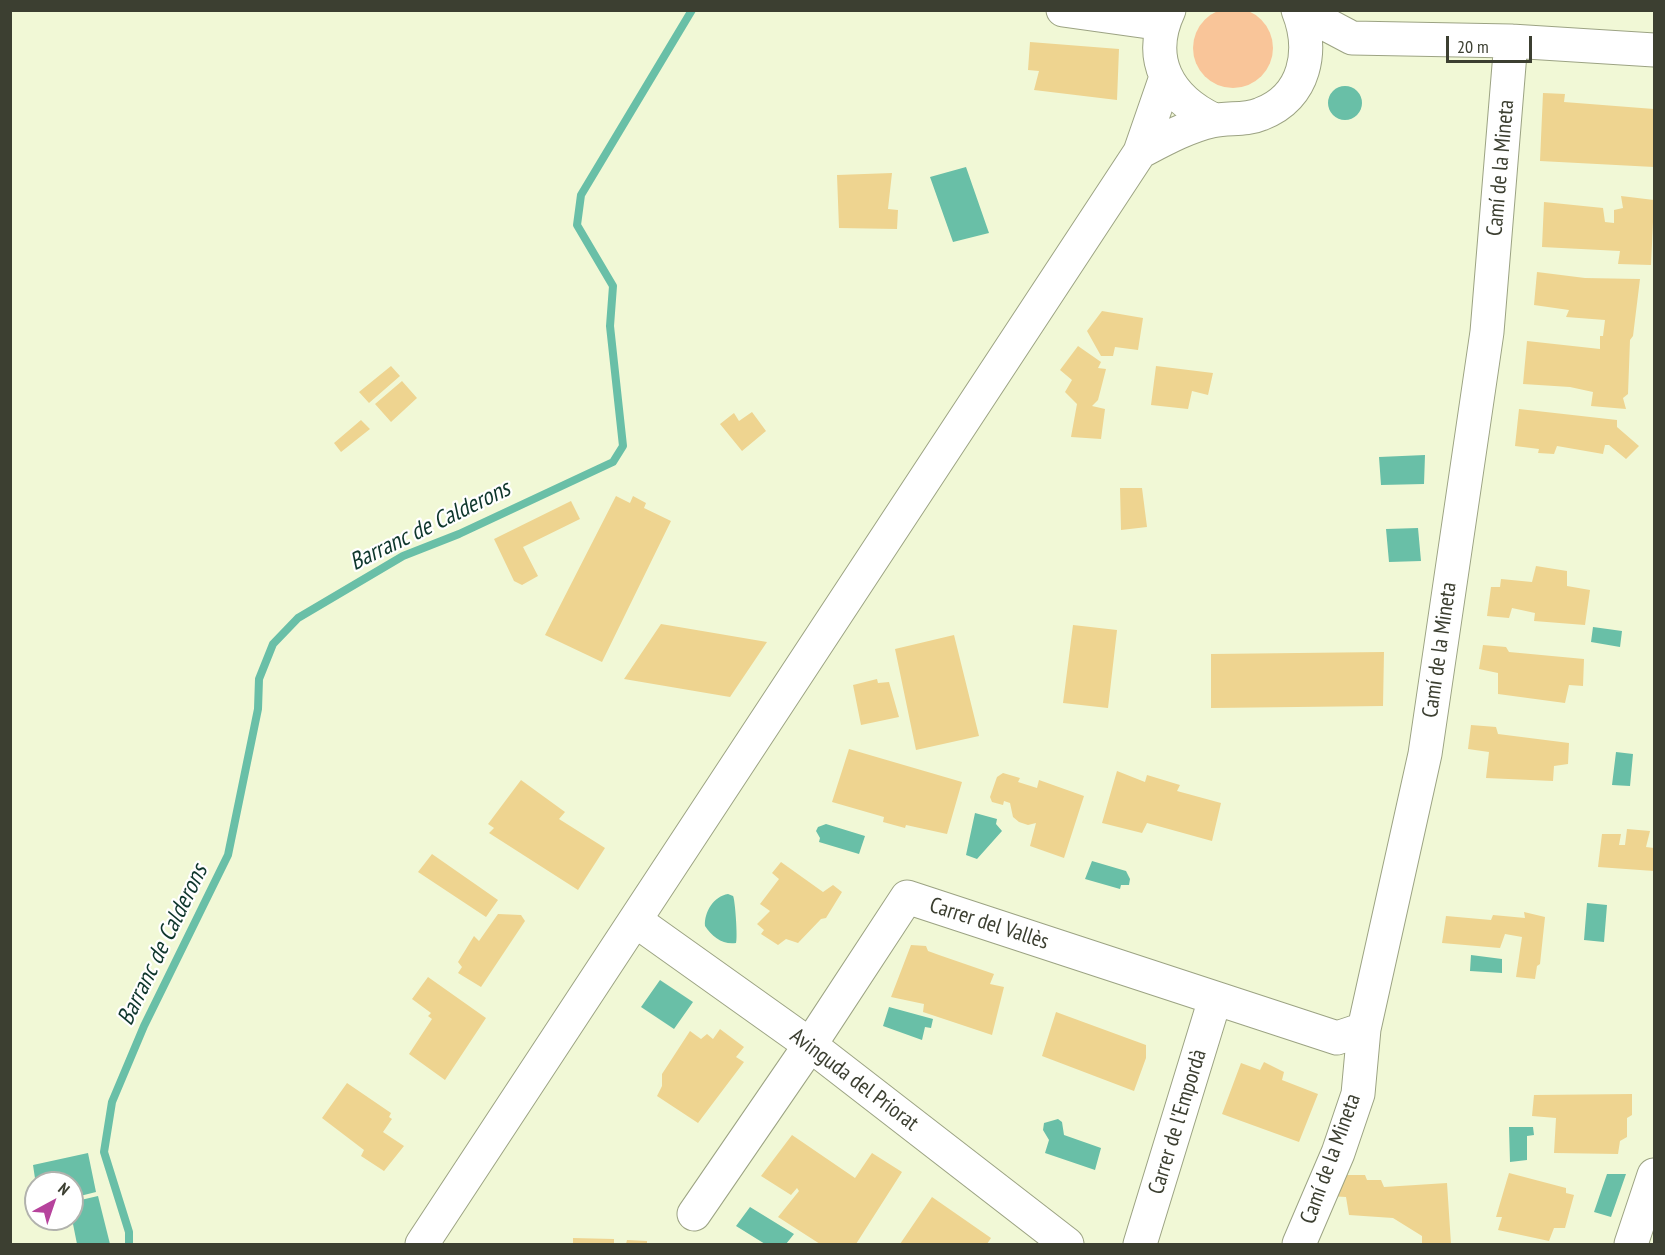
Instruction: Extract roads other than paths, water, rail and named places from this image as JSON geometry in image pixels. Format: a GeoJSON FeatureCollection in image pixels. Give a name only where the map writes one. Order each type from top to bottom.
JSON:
{"type":"FeatureCollection","features":[{"type":"Feature","properties":{"kind":"street"},"geometry":{"type":"LineString","coordinates":[[1063,10],[1166,17],[1160,60],[1166,77],[1178,96],[1193,110],[1214,120]]}},
{"type":"Feature","properties":{"kind":"street"},"geometry":{"type":"LineString","coordinates":[[1298,10],[1352,38],[1511,41],[1654,50]]}},
{"type":"Feature","properties":{"kind":"street"},"geometry":{"type":"LineString","coordinates":[[1140,152],[1189,127],[1214,120],[1236,120],[1262,114],[1283,100],[1303,70],[1308,47],[1305,28],[1298,10]]}},
{"type":"Feature","properties":{"kind":"street"},"geometry":{"type":"LineString","coordinates":[[1303,70],[1352,38]]}},
{"type":"Feature","properties":{"kind":"street","name":"Camí de la Mineta"},"geometry":{"type":"LineString","coordinates":[[1299,1245],[1338,1154],[1358,1094],[1364,1029],[1425,754],[1487,332],[1511,41]]}},
{"type":"Feature","properties":{"kind":"street"},"geometry":{"type":"LineString","coordinates":[[422,1245],[1140,152],[1166,77]]}},
{"type":"Feature","properties":{"kind":"street","name":"Carrer del Vallès"},"geometry":{"type":"LineString","coordinates":[[694,1214],[810,1045],[907,897],[1336,1038],[1364,1029]]}},
{"type":"Feature","properties":{"kind":"street","name":"Avinguda del Priorat"},"geometry":{"type":"LineString","coordinates":[[636,921],[810,1045],[1067,1245]]}},
{"type":"Feature","properties":{"kind":"street","name":"Carrer de l'Empordà"},"geometry":{"type":"LineString","coordinates":[[1140,1245],[1215,999]]}},
{"type":"Feature","properties":{"kind":"street"},"geometry":{"type":"LineString","coordinates":[[1631,1245],[1654,1175]]}},
{"type":"Feature","properties":{"kind":"water"},"geometry":{"type":"Polygon","coordinates":[[[1345,86],[1357,91],[1362,103],[1357,115],[1345,120],[1333,115],[1328,103],[1333,91],[1345,86]]]}},
{"type":"Feature","properties":{"kind":"water"},"geometry":{"type":"Polygon","coordinates":[[[966,167],[989,233],[953,242],[930,177],[966,167]]]}},
{"type":"Feature","properties":{"kind":"water"},"geometry":{"type":"Polygon","coordinates":[[[1425,455],[1424,484],[1381,485],[1379,457],[1425,455]]]}},
{"type":"Feature","properties":{"kind":"water"},"geometry":{"type":"Polygon","coordinates":[[[1418,528],[1421,561],[1389,562],[1386,529],[1418,528]]]}},
{"type":"Feature","properties":{"kind":"water"},"geometry":{"type":"Polygon","coordinates":[[[1593,627],[1622,631],[1620,647],[1591,642],[1593,627]]]}},
{"type":"Feature","properties":{"kind":"water"},"geometry":{"type":"Polygon","coordinates":[[[1616,752],[1633,754],[1630,786],[1612,785],[1616,752]]]}},
{"type":"Feature","properties":{"kind":"water"},"geometry":{"type":"Polygon","coordinates":[[[975,813],[997,819],[996,824],[1002,831],[977,859],[966,855],[975,813]]]}},
{"type":"Feature","properties":{"kind":"water"},"geometry":{"type":"Polygon","coordinates":[[[826,824],[865,836],[859,854],[819,842],[820,838],[816,831],[818,827],[826,824]]]}},
{"type":"Feature","properties":{"kind":"water"},"geometry":{"type":"Polygon","coordinates":[[[1092,861],[1126,871],[1130,879],[1129,885],[1121,885],[1120,889],[1085,879],[1092,861]]]}},
{"type":"Feature","properties":{"kind":"water"},"geometry":{"type":"Polygon","coordinates":[[[728,894],[734,898],[736,943],[727,943],[718,939],[705,926],[706,915],[714,901],[728,894]]]}},
{"type":"Feature","properties":{"kind":"water"},"geometry":{"type":"Polygon","coordinates":[[[1587,903],[1607,905],[1604,942],[1584,940],[1587,903]]]}},
{"type":"Feature","properties":{"kind":"water"},"geometry":{"type":"Polygon","coordinates":[[[1471,955],[1502,959],[1502,973],[1470,971],[1471,955]]]}},
{"type":"Feature","properties":{"kind":"water"},"geometry":{"type":"Polygon","coordinates":[[[660,980],[693,1002],[674,1029],[641,1007],[660,980]]]}},
{"type":"Feature","properties":{"kind":"water"},"geometry":{"type":"Polygon","coordinates":[[[889,1007],[933,1019],[931,1028],[925,1027],[922,1040],[883,1026],[889,1007]]]}},
{"type":"Feature","properties":{"kind":"water"},"geometry":{"type":"Polygon","coordinates":[[[1058,1119],[1062,1122],[1064,1135],[1101,1148],[1095,1170],[1045,1153],[1049,1140],[1043,1130],[1044,1123],[1058,1119]]]}},
{"type":"Feature","properties":{"kind":"water"},"geometry":{"type":"Polygon","coordinates":[[[1509,1127],[1533,1127],[1534,1135],[1527,1136],[1527,1160],[1510,1162],[1509,1127]]]}},
{"type":"Feature","properties":{"kind":"water"},"geometry":{"type":"Polygon","coordinates":[[[88,1153],[96,1192],[84,1195],[84,1171],[34,1171],[33,1165],[88,1153]]]}},
{"type":"Feature","properties":{"kind":"water"},"geometry":{"type":"Polygon","coordinates":[[[1607,1174],[1626,1174],[1611,1217],[1594,1212],[1607,1174]]]}},
{"type":"Feature","properties":{"kind":"water"},"geometry":{"type":"Polygon","coordinates":[[[98,1196],[110,1244],[77,1244],[74,1231],[84,1231],[84,1199],[98,1196]]]}},
{"type":"Feature","properties":{"kind":"water"},"geometry":{"type":"Polygon","coordinates":[[[750,1207],[794,1234],[786,1244],[765,1244],[736,1226],[750,1207]]]}},
{"type":"Feature","properties":{"kind":"waterway","name":"Barranc de Calderons"},"geometry":{"type":"LineString","coordinates":[[129,1244],[129,1232],[104,1152],[112,1102],[144,1026],[228,855],[258,709],[259,679],[273,644],[298,618],[403,556],[459,534],[613,462],[623,446],[610,326],[613,286],[577,225],[581,195],[692,10]]}}]}
